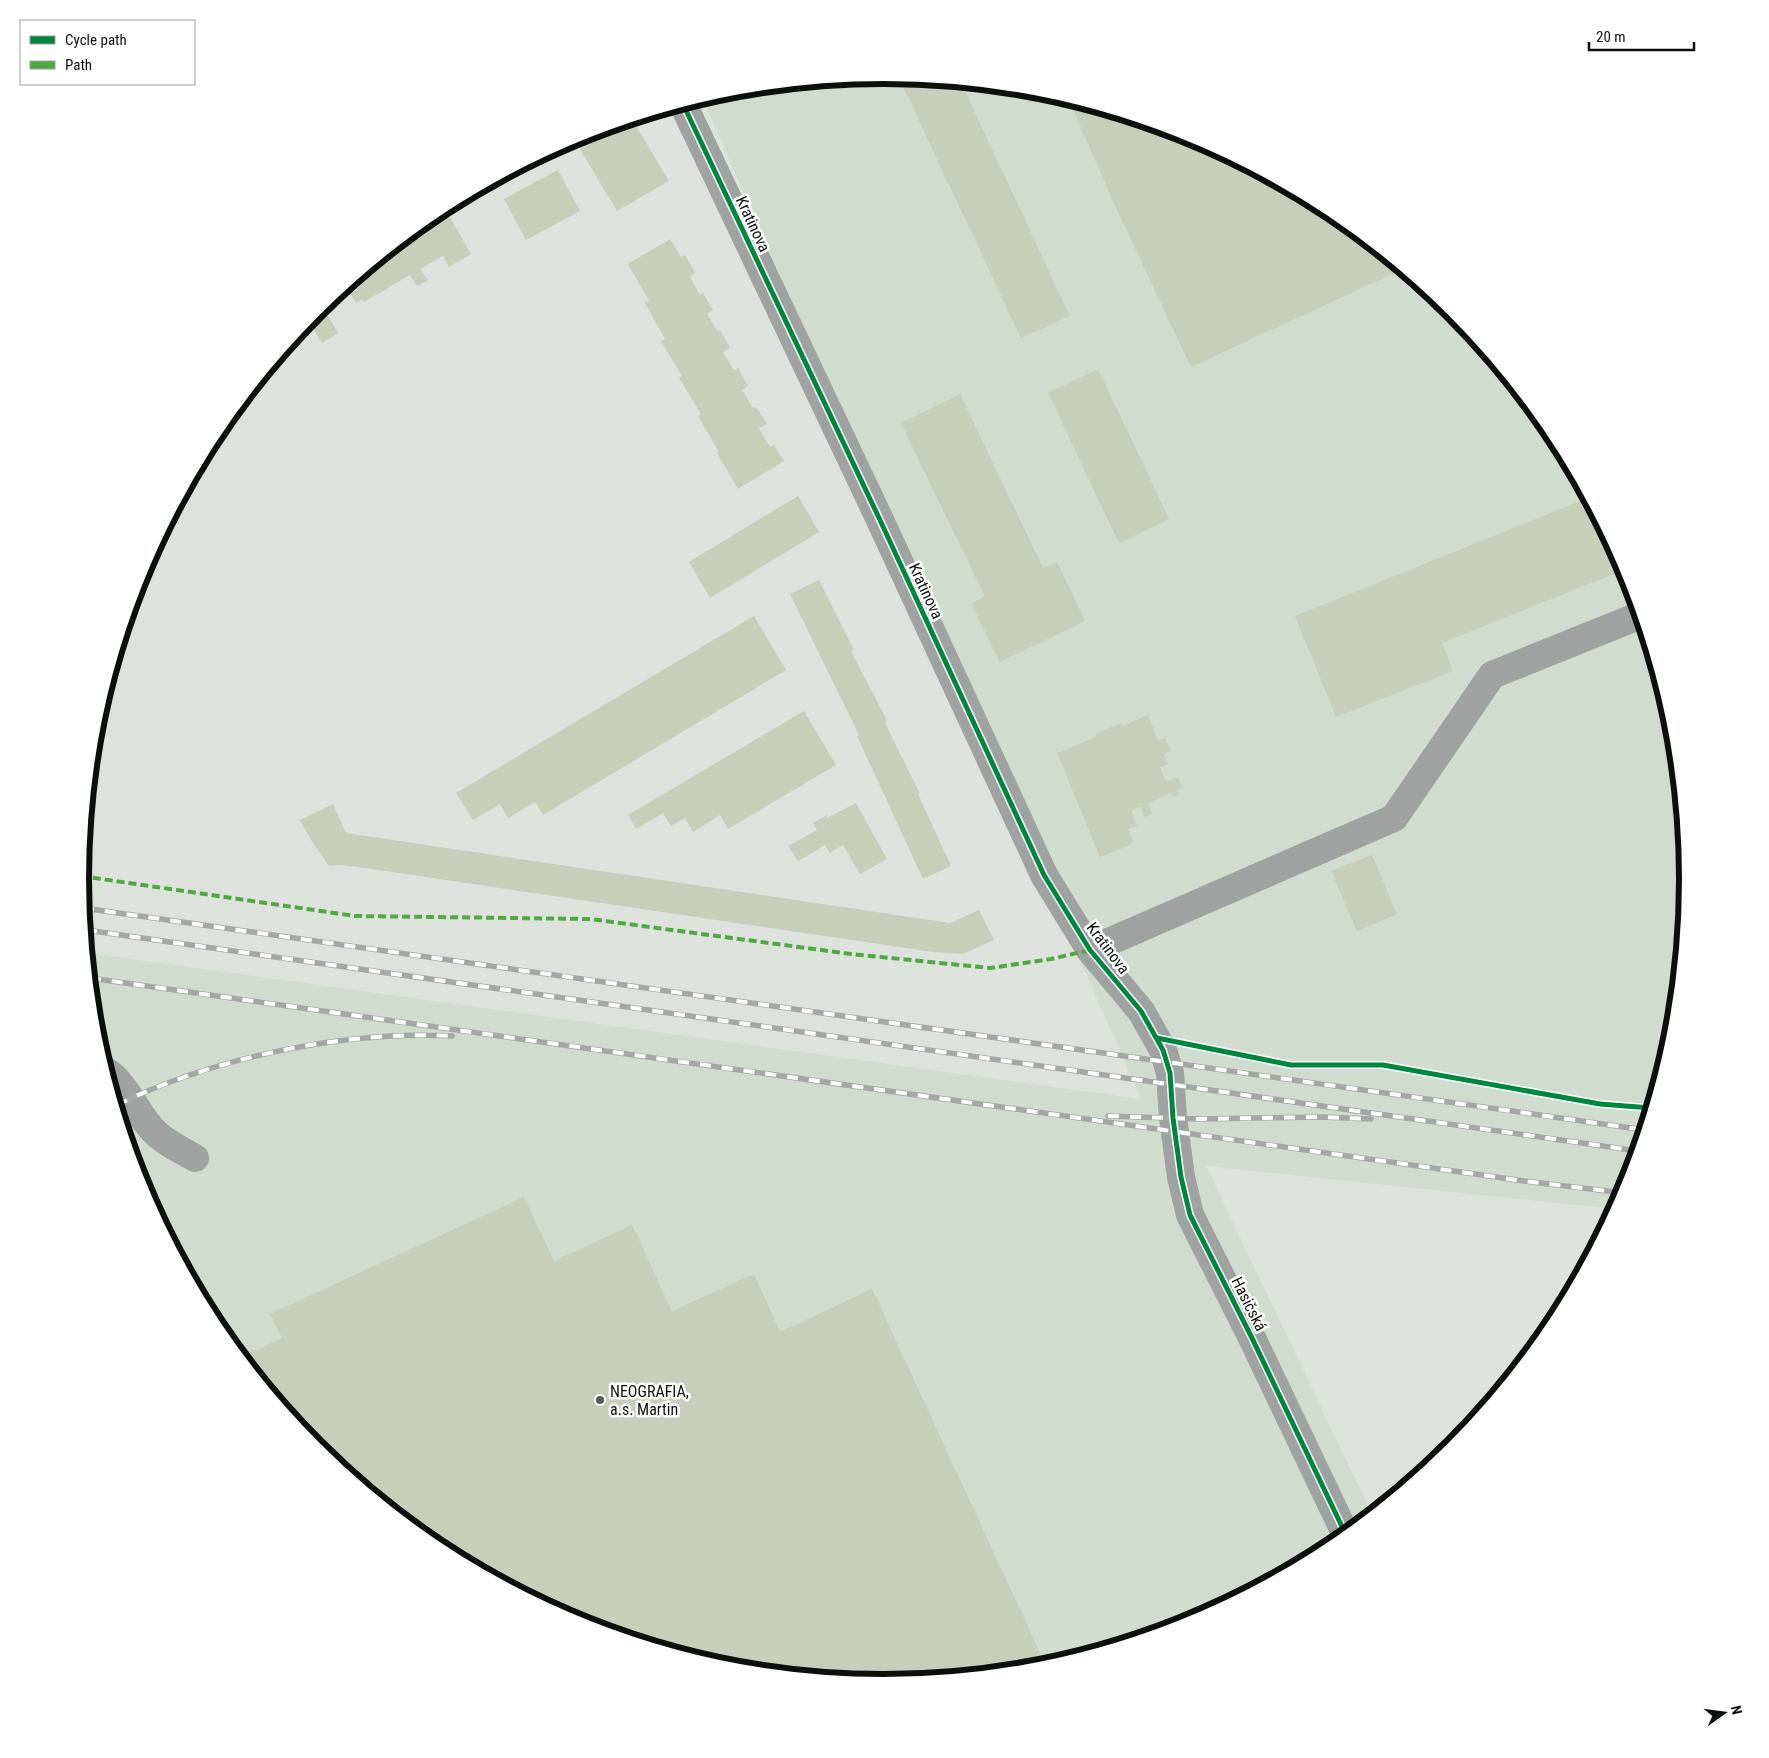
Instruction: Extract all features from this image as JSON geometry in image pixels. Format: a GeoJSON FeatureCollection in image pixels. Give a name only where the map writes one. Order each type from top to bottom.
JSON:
{"type":"FeatureCollection","features":[{"type":"Feature","properties":{"kind":"street","name":"Kratinova"},"geometry":{"type":"LineString","coordinates":[[686,109],[876,512],[1044,875],[1090,950],[1145,1018],[1163,1050],[1170,1073]]}},
{"type":"Feature","properties":{"kind":"street"},"geometry":{"type":"LineString","coordinates":[[1090,950],[1394,818],[1492,674],[1636,617]]}},
{"type":"Feature","properties":{"kind":"street","name":"Hasičská"},"geometry":{"type":"LineString","coordinates":[[1170,1073],[1173,1118],[1181,1177],[1190,1215],[1252,1338],[1343,1528]]}},
{"type":"Feature","properties":{"kind":"street"},"geometry":{"type":"LineString","coordinates":[[114,1075],[139,1112],[158,1135],[195,1158]]}},
{"type":"Feature","properties":{"kind":"shaded area"},"geometry":{"type":"Polygon","coordinates":[[[832,85],[937,85],[1040,99],[1140,126],[1189,144],[1282,190],[1369,248],[1409,281],[1447,317],[1515,395],[1546,437],[1573,481],[1598,527],[1619,575],[1638,623],[1653,673],[1673,775],[1680,879],[1673,983],[1653,1085],[1638,1135],[1608,1208],[1206,1166],[1370,1509],[1282,1568],[1189,1614],[1140,1632],[1040,1659],[937,1673],[884,1674],[832,1673],[781,1667],[729,1659],[679,1647],[629,1632],[580,1614],[487,1568],[400,1510],[360,1477],[322,1441],[254,1363],[223,1321],[171,1231],[131,1135],[116,1085],[96,983],[93,954],[1141,1099],[705,105],[729,99],[832,85]]]}},
{"type":"Feature","properties":{"kind":"building"},"geometry":{"type":"Polygon","coordinates":[[[902,84],[963,88],[1070,316],[1021,338],[902,84]]]}},
{"type":"Feature","properties":{"kind":"building"},"geometry":{"type":"Polygon","coordinates":[[[1072,107],[1140,126],[1189,144],[1236,166],[1282,190],[1326,218],[1369,248],[1398,272],[1191,367],[1117,210],[1072,107]]]}},
{"type":"Feature","properties":{"kind":"building"},"geometry":{"type":"Polygon","coordinates":[[[635,124],[669,181],[617,211],[580,149],[601,136],[635,124]]]}},
{"type":"Feature","properties":{"kind":"building"},"geometry":{"type":"Polygon","coordinates":[[[558,170],[580,211],[526,240],[504,199],[558,170]]]}},
{"type":"Feature","properties":{"kind":"building"},"geometry":{"type":"Polygon","coordinates":[[[448,215],[471,254],[449,267],[443,256],[420,269],[428,280],[417,286],[410,275],[364,302],[363,299],[356,303],[350,293],[357,290],[355,286],[360,281],[400,248],[448,215]]]}},
{"type":"Feature","properties":{"kind":"building"},"geometry":{"type":"Polygon","coordinates":[[[670,239],[681,257],[685,255],[695,273],[690,277],[700,295],[703,293],[713,310],[707,314],[718,332],[720,330],[730,348],[723,352],[734,370],[738,368],[748,386],[742,390],[753,408],[756,407],[767,424],[759,428],[770,447],[774,445],[784,461],[738,489],[698,416],[701,414],[679,378],[682,376],[661,341],[665,339],[645,303],[649,301],[628,264],[670,239]]]}},
{"type":"Feature","properties":{"kind":"building"},"geometry":{"type":"Polygon","coordinates":[[[326,313],[338,333],[322,343],[312,327],[326,313]]]}},
{"type":"Feature","properties":{"kind":"building"},"geometry":{"type":"Polygon","coordinates":[[[1098,369],[1169,519],[1119,543],[1048,393],[1098,369]]]}},
{"type":"Feature","properties":{"kind":"building"},"geometry":{"type":"Polygon","coordinates":[[[960,394],[1043,568],[1057,562],[1085,621],[1000,662],[971,603],[985,597],[901,423],[960,394]]]}},
{"type":"Feature","properties":{"kind":"building"},"geometry":{"type":"Polygon","coordinates":[[[798,496],[819,532],[710,598],[689,562],[798,496]]]}},
{"type":"Feature","properties":{"kind":"building"},"geometry":{"type":"Polygon","coordinates":[[[1583,500],[1598,527],[1618,572],[1442,643],[1453,671],[1336,717],[1295,616],[1583,500]]]}},
{"type":"Feature","properties":{"kind":"building"},"geometry":{"type":"Polygon","coordinates":[[[819,580],[854,650],[851,651],[887,721],[885,723],[920,794],[918,794],[951,866],[923,879],[857,736],[859,735],[790,594],[819,580]]]}},
{"type":"Feature","properties":{"kind":"building"},"geometry":{"type":"Polygon","coordinates":[[[754,616],[786,670],[543,815],[535,802],[508,818],[500,804],[473,820],[456,793],[754,616]]]}},
{"type":"Feature","properties":{"kind":"building"},"geometry":{"type":"Polygon","coordinates":[[[804,711],[836,765],[728,829],[720,815],[693,832],[685,818],[671,826],[663,813],[636,829],[628,815],[804,711]]]}},
{"type":"Feature","properties":{"kind":"building"},"geometry":{"type":"Polygon","coordinates":[[[1148,715],[1158,740],[1165,738],[1171,751],[1164,754],[1168,764],[1160,767],[1166,782],[1178,777],[1183,788],[1177,790],[1179,794],[1173,797],[1171,793],[1148,803],[1152,814],[1145,817],[1141,806],[1131,810],[1137,826],[1128,829],[1134,842],[1100,857],[1057,753],[1097,737],[1095,734],[1121,723],[1122,726],[1148,715]]]}},
{"type":"Feature","properties":{"kind":"building"},"geometry":{"type":"Polygon","coordinates":[[[856,803],[887,859],[860,874],[843,845],[830,853],[825,845],[798,861],[788,846],[817,830],[813,823],[856,803]]]}},
{"type":"Feature","properties":{"kind":"building"},"geometry":{"type":"Polygon","coordinates":[[[333,804],[346,833],[950,923],[979,910],[994,940],[963,954],[933,952],[358,867],[329,866],[300,820],[333,804]]]}},
{"type":"Feature","properties":{"kind":"building"},"geometry":{"type":"Polygon","coordinates":[[[1372,855],[1397,914],[1357,931],[1331,871],[1372,855]]]}},
{"type":"Feature","properties":{"kind":"building","name":"NEOGRAFIA, a.s. Martin"},"geometry":{"type":"Polygon","coordinates":[[[524,1197],[554,1261],[632,1225],[672,1311],[754,1274],[780,1332],[872,1289],[1042,1658],[937,1673],[832,1673],[729,1659],[629,1632],[580,1614],[487,1568],[443,1540],[400,1510],[360,1477],[322,1441],[287,1403],[245,1351],[257,1350],[282,1338],[270,1314],[524,1197]]]}},
{"type":"Feature","properties":{"kind":"railway"},"geometry":{"type":"LineString","coordinates":[[90,909],[1640,1129]]}},
{"type":"Feature","properties":{"kind":"railway"},"geometry":{"type":"LineString","coordinates":[[91,931],[1632,1150]]}},
{"type":"Feature","properties":{"kind":"railway"},"geometry":{"type":"LineString","coordinates":[[96,979],[1524,1181],[1615,1192]]}},
{"type":"Feature","properties":{"kind":"railway"},"geometry":{"type":"LineString","coordinates":[[121,1103],[154,1088],[195,1074],[237,1061],[280,1051],[368,1038],[411,1035],[452,1036]]}},
{"type":"Feature","properties":{"kind":"railway"},"geometry":{"type":"LineString","coordinates":[[1108,1116],[1198,1119],[1322,1117],[1371,1119]]}},
{"type":"Feature","properties":{"kind":"marked path"},"geometry":{"type":"LineString","coordinates":[[89,877],[355,916],[590,919],[851,954],[990,968],[1051,959],[1090,950]]}},
{"type":"Feature","properties":{"kind":"cycle path"},"geometry":{"type":"LineString","coordinates":[[686,109],[880,520],[1044,875],[1090,950],[1141,1011],[1163,1050],[1170,1073],[1173,1118],[1181,1177],[1190,1215],[1252,1338],[1343,1528]]}},
{"type":"Feature","properties":{"kind":"cycle path"},"geometry":{"type":"LineString","coordinates":[[1157,1038],[1291,1065],[1383,1065],[1600,1104],[1646,1108]]}},
{"type":"Feature","properties":{"kind":"place","name":"NEOGRAFIA, a.s. Martin"},"geometry":{"type":"Point","coordinates":[600,1400]}}]}
